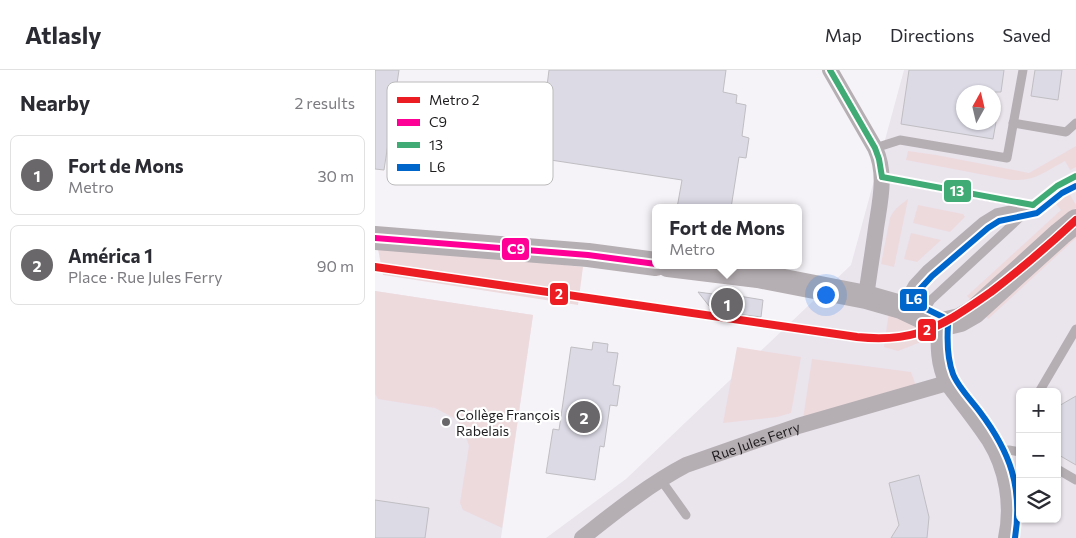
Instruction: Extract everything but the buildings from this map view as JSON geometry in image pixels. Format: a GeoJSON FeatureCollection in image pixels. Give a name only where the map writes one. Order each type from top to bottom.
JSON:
{"type":"FeatureCollection","features":[{"type":"Feature","properties":{"kind":"main road"},"geometry":{"type":"LineString","coordinates":[[700,269],[757,276],[866,297],[920,316],[960,320],[974,312],[1059,234],[1076,221]]}},
{"type":"Feature","properties":{"kind":"main road"},"geometry":{"type":"LineString","coordinates":[[375,238],[580,254],[652,263]]}},
{"type":"Feature","properties":{"kind":"street"},"geometry":{"type":"LineString","coordinates":[[830,70],[875,148],[882,177],[866,297]]}},
{"type":"Feature","properties":{"kind":"street"},"geometry":{"type":"LineString","coordinates":[[920,316],[938,344],[940,364],[947,383],[989,440],[1004,475],[1009,504],[1006,538]]}},
{"type":"Feature","properties":{"kind":"street","name":"Rue Jules Ferry"},"geometry":{"type":"LineString","coordinates":[[582,538],[642,492],[698,460],[798,426],[947,383]]}},
{"type":"Feature","properties":{"kind":"lane"},"geometry":{"type":"LineString","coordinates":[[875,148],[900,140],[1007,158],[1023,70]]}},
{"type":"Feature","properties":{"kind":"lane"},"geometry":{"type":"LineString","coordinates":[[1013,123],[1066,132],[1076,123]]}},
{"type":"Feature","properties":{"kind":"lane"},"geometry":{"type":"LineString","coordinates":[[1033,205],[996,213],[983,221],[925,270],[904,298],[920,316],[931,300],[1033,205],[1057,186],[1076,176]]}},
{"type":"Feature","properties":{"kind":"lane"},"geometry":{"type":"LineString","coordinates":[[882,177],[1033,205]]}},
{"type":"Feature","properties":{"kind":"lane"},"geometry":{"type":"LineString","coordinates":[[1041,388],[1076,329]]}},
{"type":"Feature","properties":{"kind":"lane"},"geometry":{"type":"LineString","coordinates":[[995,452],[1009,450],[1016,451]]}},
{"type":"Feature","properties":{"kind":"lane"},"geometry":{"type":"LineString","coordinates":[[1061,471],[1076,480]]}},
{"type":"Feature","properties":{"kind":"lane"},"geometry":{"type":"LineString","coordinates":[[661,480],[686,515]]}},
{"type":"Feature","properties":{"kind":"shaded area"},"geometry":{"type":"Polygon","coordinates":[[[904,70],[1076,70],[1076,538],[546,538],[626,479],[851,265],[904,70]]]}},
{"type":"Feature","properties":{"kind":"shaded area"},"geometry":{"type":"Polygon","coordinates":[[[1076,146],[1076,167],[1070,170],[1065,161],[1037,176],[1021,180],[1011,180],[906,160],[908,151],[1029,173],[1076,146]]]}},
{"type":"Feature","properties":{"kind":"shaded area"},"geometry":{"type":"Polygon","coordinates":[[[1069,193],[1076,208],[972,301],[967,296],[1061,210],[1055,203],[1069,193]]]}},
{"type":"Feature","properties":{"kind":"shaded area"},"geometry":{"type":"Polygon","coordinates":[[[908,199],[894,267],[881,264],[890,218],[895,210],[908,199]]]}},
{"type":"Feature","properties":{"kind":"shaded area"},"geometry":{"type":"Polygon","coordinates":[[[918,205],[963,214],[965,217],[950,232],[913,223],[918,205]]]}},
{"type":"Feature","properties":{"kind":"shaded area"},"geometry":{"type":"Polygon","coordinates":[[[1076,232],[1076,238],[988,319],[985,315],[1076,232]]]}},
{"type":"Feature","properties":{"kind":"shaded area"},"geometry":{"type":"Polygon","coordinates":[[[911,233],[941,240],[917,262],[904,259],[911,233]]]}},
{"type":"Feature","properties":{"kind":"shaded area"},"geometry":{"type":"Polygon","coordinates":[[[377,244],[583,267],[578,305],[383,275],[377,244]]]}},
{"type":"Feature","properties":{"kind":"shaded area","name":"Collège François Rabelais"},"geometry":{"type":"Polygon","coordinates":[[[375,291],[533,315],[501,538],[375,538],[375,291]]]}},
{"type":"Feature","properties":{"kind":"shaded area","name":"Collège François Rabelais"},"geometry":{"type":"Polygon","coordinates":[[[375,291],[533,315],[502,528],[463,510],[460,503],[469,446],[464,431],[456,419],[435,408],[378,399],[375,394],[375,291]]]}},
{"type":"Feature","properties":{"kind":"shaded area"},"geometry":{"type":"Polygon","coordinates":[[[889,311],[910,320],[926,340],[898,351],[884,347],[889,311]]]}},
{"type":"Feature","properties":{"kind":"shaded area"},"geometry":{"type":"Polygon","coordinates":[[[737,347],[801,357],[791,413],[777,417],[723,423],[737,347]]]}},
{"type":"Feature","properties":{"kind":"shaded area"},"geometry":{"type":"Polygon","coordinates":[[[812,359],[911,372],[916,386],[803,419],[812,359]]]}},
{"type":"Feature","properties":{"kind":"metro line","name":"2"},"geometry":{"type":"LineString","coordinates":[[375,267],[857,337],[887,338],[928,330],[956,315],[982,298],[1035,257],[1076,220]]}},
{"type":"Feature","properties":{"kind":"transit line","name":"13"},"geometry":{"type":"LineString","coordinates":[[830,70],[875,148],[882,177]]}},
{"type":"Feature","properties":{"kind":"transit line","name":"13"},"geometry":{"type":"LineString","coordinates":[[1033,205],[1057,186],[1076,176]]}},
{"type":"Feature","properties":{"kind":"transit line","name":"13"},"geometry":{"type":"LineString","coordinates":[[882,177],[1033,205]]}},
{"type":"Feature","properties":{"kind":"transit line","name":"L6"},"geometry":{"type":"LineString","coordinates":[[1015,538],[1017,502],[1012,471],[1006,456],[990,427],[955,379],[949,356],[948,325],[946,320],[912,302],[920,289],[932,276],[988,228],[999,221],[1037,213],[1062,193],[1076,186]]}},
{"type":"Feature","properties":{"kind":"transit line","name":"C9"},"geometry":{"type":"LineString","coordinates":[[375,238],[588,255],[652,263]]}},
{"type":"Feature","properties":{"kind":"place","name":"Fort de Mons"},"geometry":{"type":"Point","coordinates":[727,304]}},
{"type":"Feature","properties":{"kind":"place","name":"América 1"},"geometry":{"type":"Point","coordinates":[584,417]}},
{"type":"Feature","properties":{"kind":"place","name":"Collège François Rabelais"},"geometry":{"type":"Point","coordinates":[446,422]}}]}
